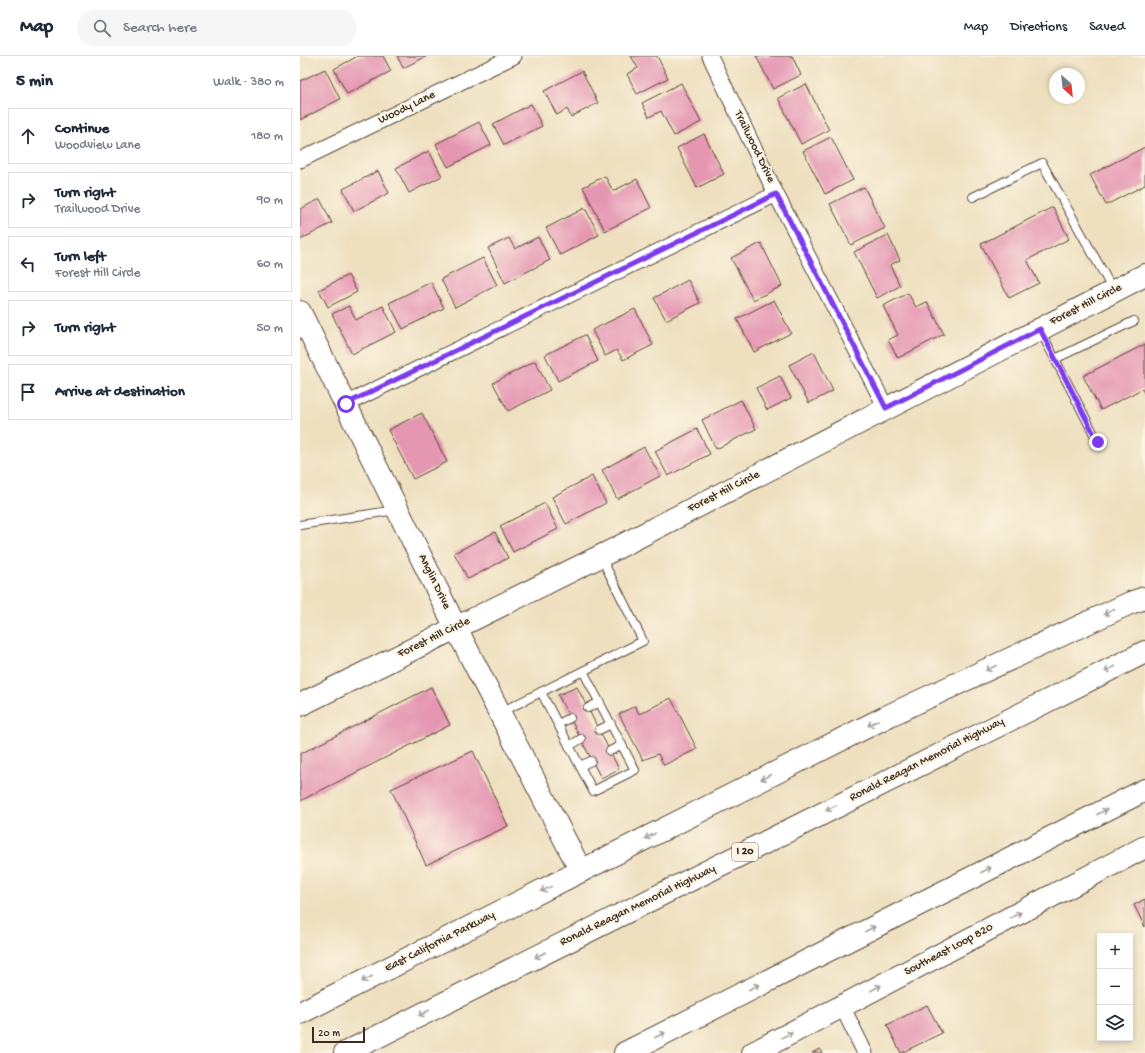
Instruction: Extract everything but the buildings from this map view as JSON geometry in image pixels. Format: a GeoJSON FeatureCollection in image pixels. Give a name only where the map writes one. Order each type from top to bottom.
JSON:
{"type":"FeatureCollection","features":[{"type":"Feature","properties":{"kind":"main road","name":"Forest Hill Circle"},"geometry":{"type":"LineString","coordinates":[[300,705],[600,556],[1145,275]]}},
{"type":"Feature","properties":{"kind":"main road","name":"Anglin Drive"},"geometry":{"type":"LineString","coordinates":[[300,312],[456,628],[580,871]]}},
{"type":"Feature","properties":{"kind":"main road","name":"East California Parkway"},"geometry":{"type":"LineString","coordinates":[[300,1013],[890,714],[1140,598]]}},
{"type":"Feature","properties":{"kind":"main road","name":"Ronald Reagan Memorial Highway"},"geometry":{"type":"LineString","coordinates":[[345,1053],[1145,652]]}},
{"type":"Feature","properties":{"kind":"main road"},"geometry":{"type":"LineString","coordinates":[[625,1053],[1145,790]]}},
{"type":"Feature","properties":{"kind":"main road","name":"Southeast Loop 820"},"geometry":{"type":"LineString","coordinates":[[753,1053],[1145,847]]}},
{"type":"Feature","properties":{"kind":"street","name":"Woody Lane"},"geometry":{"type":"LineString","coordinates":[[300,160],[514,56]]}},
{"type":"Feature","properties":{"kind":"street","name":"Trailwood Drive"},"geometry":{"type":"LineString","coordinates":[[710,56],[776,194],[886,408]]}},
{"type":"Feature","properties":{"kind":"street"},"geometry":{"type":"LineString","coordinates":[[346,404],[776,194]]}},
{"type":"Feature","properties":{"kind":"street"},"geometry":{"type":"LineString","coordinates":[[842,1006],[865,1053]]}},
{"type":"Feature","properties":{"kind":"lane"},"geometry":{"type":"LineString","coordinates":[[973,197],[1042,162],[1114,291]]}},
{"type":"Feature","properties":{"kind":"lane"},"geometry":{"type":"LineString","coordinates":[[1055,360],[1134,320]]}},
{"type":"Feature","properties":{"kind":"lane"},"geometry":{"type":"LineString","coordinates":[[1040,329],[1098,442]]}},
{"type":"Feature","properties":{"kind":"lane"},"geometry":{"type":"LineString","coordinates":[[300,525],[399,510]]}},
{"type":"Feature","properties":{"kind":"lane"},"geometry":{"type":"LineString","coordinates":[[500,713],[643,641],[600,556]]}},
{"type":"Feature","properties":{"kind":"lane"},"geometry":{"type":"LineString","coordinates":[[541,692],[593,791],[635,770],[583,671]]}},
{"type":"Feature","properties":{"kind":"lane"},"geometry":{"type":"LineString","coordinates":[[588,708],[600,702]]}},
{"type":"Feature","properties":{"kind":"lane"},"geometry":{"type":"LineString","coordinates":[[558,724],[570,718]]}},
{"type":"Feature","properties":{"kind":"lane"},"geometry":{"type":"LineString","coordinates":[[599,730],[611,724]]}},
{"type":"Feature","properties":{"kind":"lane"},"geometry":{"type":"LineString","coordinates":[[569,746],[581,739]]}},
{"type":"Feature","properties":{"kind":"lane"},"geometry":{"type":"LineString","coordinates":[[610,751],[622,745]]}},
{"type":"Feature","properties":{"kind":"lane"},"geometry":{"type":"LineString","coordinates":[[580,766],[591,760]]}},
{"type":"Feature","properties":{"kind":"route"},"geometry":{"type":"LineString","coordinates":[[346,404],[776,194],[886,408],[1040,329],[1098,442]]}}]}
